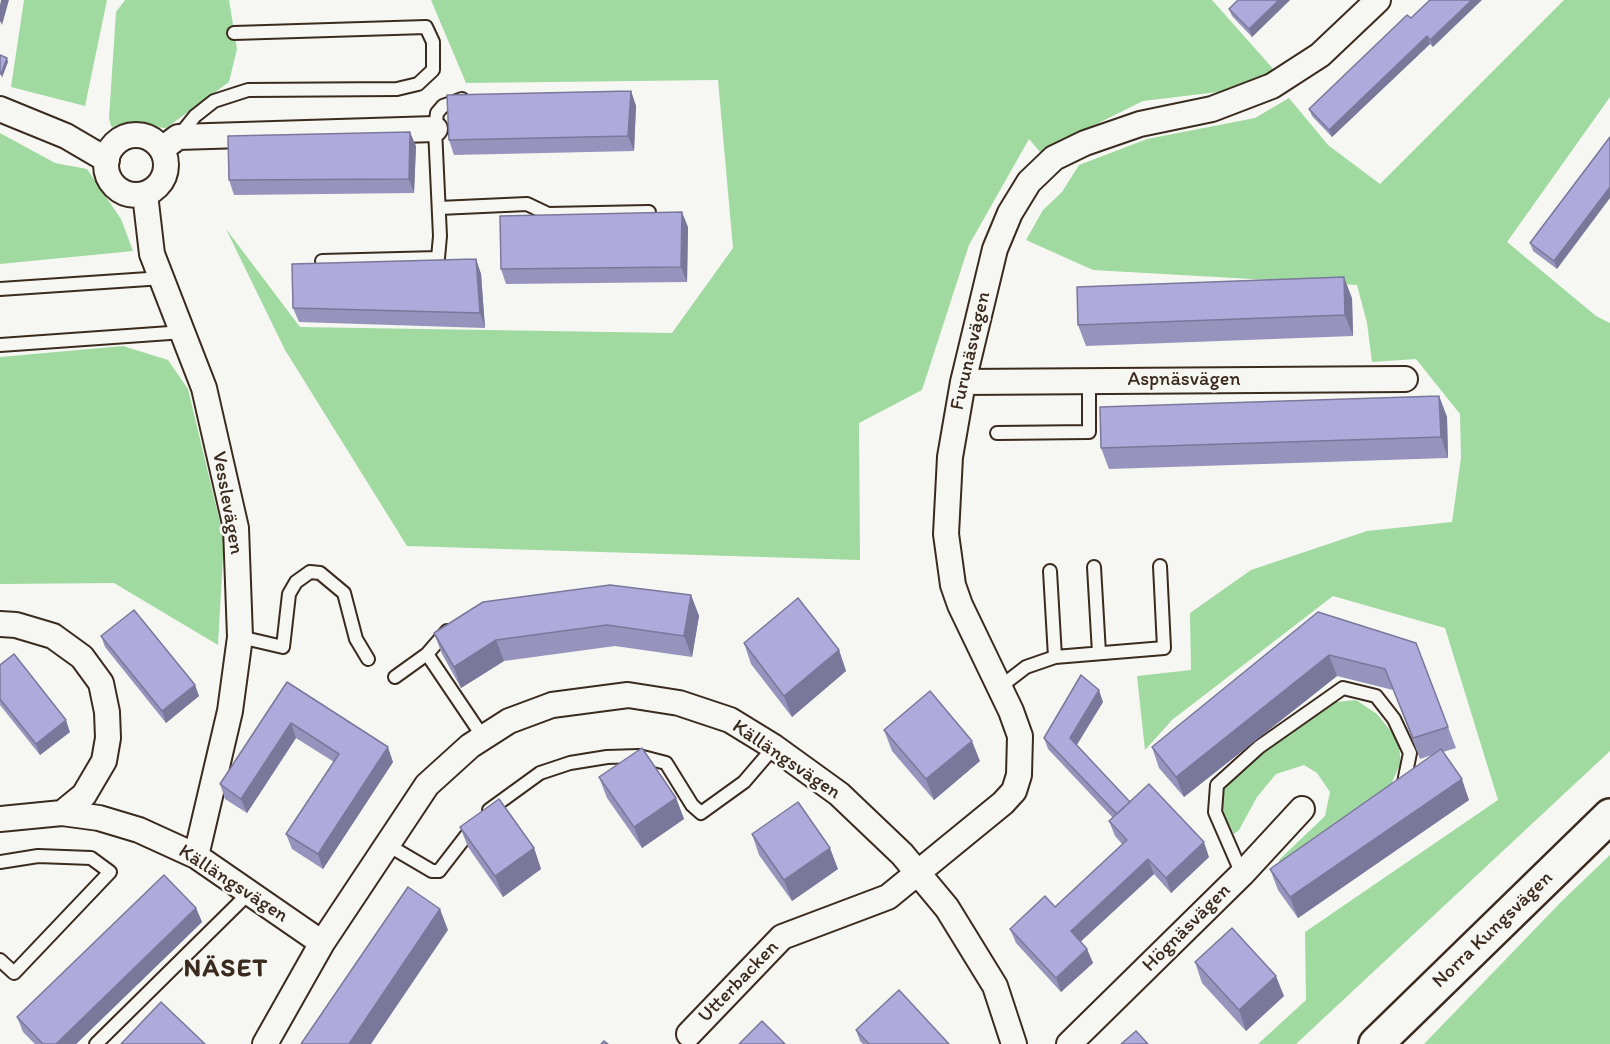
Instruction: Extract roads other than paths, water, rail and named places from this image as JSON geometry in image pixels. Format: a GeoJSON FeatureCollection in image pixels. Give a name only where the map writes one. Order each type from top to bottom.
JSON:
{"type":"FeatureCollection","features":[{"type":"Feature","properties":{"kind":"main road","name":"Norra Kungsvägen"},"geometry":{"type":"LineString","coordinates":[[1376,1044],[1610,816]]}},
{"type":"Feature","properties":{"kind":"street","name":"Furunäsvägen"},"geometry":{"type":"LineString","coordinates":[[919,872],[1003,804],[1014,791],[1019,775],[1020,736],[953,585],[946,534],[950,457],[963,382],[995,249],[1010,213],[1029,182],[1054,158],[1101,137],[1140,124],[1212,109],[1272,86],[1320,55],[1378,0]]}},
{"type":"Feature","properties":{"kind":"street"},"geometry":{"type":"LineString","coordinates":[[0,109],[66,136],[106,160]]}},
{"type":"Feature","properties":{"kind":"street"},"geometry":{"type":"LineString","coordinates":[[170,143],[164,176],[153,190],[135,195],[117,188],[110,180],[106,160],[117,142],[136,135],[170,143],[435,129]]}},
{"type":"Feature","properties":{"kind":"street","name":"Vesslevägen"},"geometry":{"type":"LineString","coordinates":[[145,194],[152,254],[204,388],[236,528],[240,637],[230,711],[196,856]]}},
{"type":"Feature","properties":{"kind":"street","name":"Aspnäsvägen"},"geometry":{"type":"LineString","coordinates":[[963,382],[1406,379]]}},
{"type":"Feature","properties":{"kind":"street"},"geometry":{"type":"LineString","coordinates":[[0,624],[16,625],[54,636],[82,657],[100,683],[107,712],[108,738],[104,761],[84,795],[62,813]]}},
{"type":"Feature","properties":{"kind":"street","name":"Källängsvägen"},"geometry":{"type":"LineString","coordinates":[[265,1044],[322,942],[427,785],[470,746],[509,721],[552,705],[628,695],[679,703],[730,720],[774,747],[839,794],[919,872],[947,908],[990,976],[1014,1044]]}},
{"type":"Feature","properties":{"kind":"street","name":"Högnäsvägen"},"geometry":{"type":"LineString","coordinates":[[1069,1044],[1242,874],[1302,809]]}},
{"type":"Feature","properties":{"kind":"street","name":"Källängsvägen"},"geometry":{"type":"LineString","coordinates":[[0,819],[62,813],[99,818],[139,830],[196,856],[322,942]]}},
{"type":"Feature","properties":{"kind":"street","name":"Utterbacken"},"geometry":{"type":"LineString","coordinates":[[689,1034],[782,937],[867,907],[888,897],[919,872]]}},
{"type":"Feature","properties":{"kind":"lane"},"geometry":{"type":"LineString","coordinates":[[170,143],[195,116],[214,101],[248,90],[397,89],[418,84],[433,70],[433,42],[426,27],[234,33]]}},
{"type":"Feature","properties":{"kind":"lane"},"geometry":{"type":"LineString","coordinates":[[322,261],[438,258],[439,208],[435,129],[437,113],[443,106],[460,99],[472,98]]}},
{"type":"Feature","properties":{"kind":"lane"},"geometry":{"type":"LineString","coordinates":[[439,208],[527,204],[548,214],[649,212]]}},
{"type":"Feature","properties":{"kind":"lane"},"geometry":{"type":"LineString","coordinates":[[0,289],[163,278]]}},
{"type":"Feature","properties":{"kind":"lane"},"geometry":{"type":"LineString","coordinates":[[0,345],[184,332]]}},
{"type":"Feature","properties":{"kind":"lane"},"geometry":{"type":"LineString","coordinates":[[997,433],[1089,432],[1089,380]]}},
{"type":"Feature","properties":{"kind":"lane"},"geometry":{"type":"LineString","coordinates":[[1094,567],[1099,653]]}},
{"type":"Feature","properties":{"kind":"lane"},"geometry":{"type":"LineString","coordinates":[[1000,687],[1026,667],[1055,657],[1164,648],[1160,567]]}},
{"type":"Feature","properties":{"kind":"lane"},"geometry":{"type":"LineString","coordinates":[[1050,571],[1055,657]]}},
{"type":"Feature","properties":{"kind":"lane"},"geometry":{"type":"LineString","coordinates":[[240,637],[284,647],[289,594],[296,582],[310,572],[320,573],[344,593],[356,639],[368,659]]}},
{"type":"Feature","properties":{"kind":"lane"},"geometry":{"type":"LineString","coordinates":[[395,677],[427,654],[453,624]]}},
{"type":"Feature","properties":{"kind":"lane"},"geometry":{"type":"LineString","coordinates":[[427,654],[483,737]]}},
{"type":"Feature","properties":{"kind":"lane"},"geometry":{"type":"LineString","coordinates":[[1242,874],[1215,812],[1217,785],[1259,747],[1343,688],[1376,696],[1394,719],[1410,753],[1403,787]]}},
{"type":"Feature","properties":{"kind":"lane"},"geometry":{"type":"LineString","coordinates":[[386,844],[432,871],[439,871],[488,811],[540,773],[570,763],[607,757],[639,756],[666,763],[692,805],[701,813],[744,782],[774,747]]}},
{"type":"Feature","properties":{"kind":"lane"},"geometry":{"type":"LineString","coordinates":[[0,862],[38,856],[91,858],[110,872],[14,973],[0,960]]}},
{"type":"Feature","properties":{"kind":"lane"},"geometry":{"type":"LineString","coordinates":[[96,1044],[250,892]]}},
{"type":"Feature","properties":{"kind":"district","name":"NÄSET"},"geometry":{"type":"Point","coordinates":[226,969]}}]}
